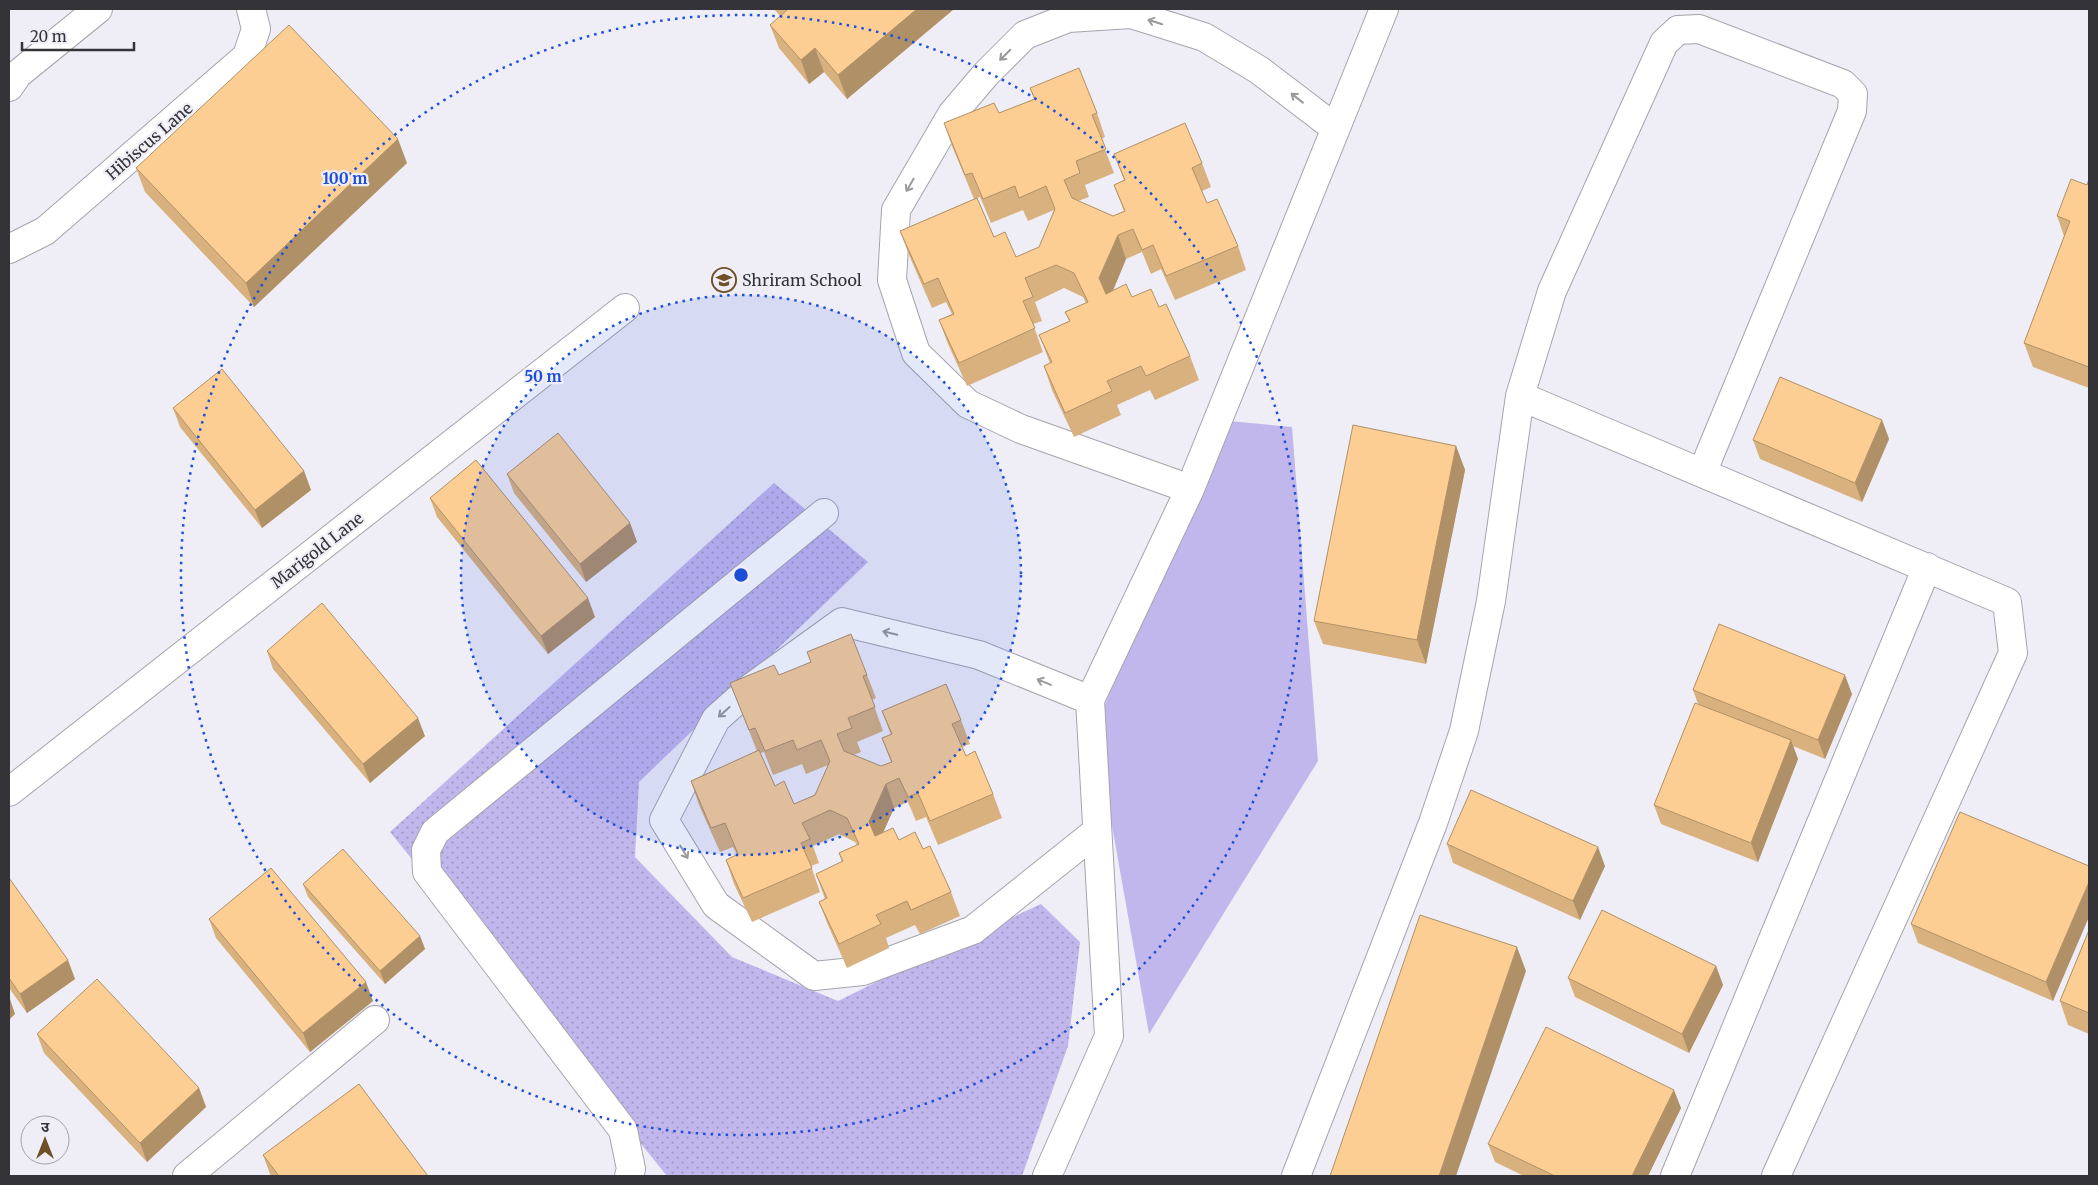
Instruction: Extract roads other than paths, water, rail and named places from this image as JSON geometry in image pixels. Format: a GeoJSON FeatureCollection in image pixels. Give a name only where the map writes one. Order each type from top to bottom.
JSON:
{"type":"FeatureCollection","features":[{"type":"Feature","properties":{"kind":"street"},"geometry":{"type":"LineString","coordinates":[[9,86],[18,74],[98,9]]}},
{"type":"Feature","properties":{"kind":"street","name":"Hibiscus Lane"},"geometry":{"type":"LineString","coordinates":[[9,248],[45,231],[246,56],[256,29],[251,9]]}},
{"type":"Feature","properties":{"kind":"street"},"geometry":{"type":"LineString","coordinates":[[1047,1176],[1109,1036],[1090,700],[1190,489],[1384,9]]}},
{"type":"Feature","properties":{"kind":"street"},"geometry":{"type":"LineString","coordinates":[[1190,489],[1021,429],[968,404],[916,353],[892,280],[896,210],[952,114],[986,74],[1025,35],[1068,18],[1131,14],[1204,37],[1260,70],[1335,128]]}},
{"type":"Feature","properties":{"kind":"street"},"geometry":{"type":"LineString","coordinates":[[1296,1176],[1433,822],[1464,731],[1491,601],[1520,396],[1552,291],[1664,43],[1678,30],[1699,29],[1843,84],[1852,94],[1852,111],[1702,473]]}},
{"type":"Feature","properties":{"kind":"street","name":"Marigold Lane"},"geometry":{"type":"LineString","coordinates":[[9,792],[625,308]]}},
{"type":"Feature","properties":{"kind":"street"},"geometry":{"type":"LineString","coordinates":[[1520,396],[2007,602],[2013,652],[1776,1176]]}},
{"type":"Feature","properties":{"kind":"street"},"geometry":{"type":"LineString","coordinates":[[629,1176],[631,1169],[622,1130],[427,872],[426,850],[434,832],[824,513]]}},
{"type":"Feature","properties":{"kind":"street"},"geometry":{"type":"LineString","coordinates":[[1675,1176],[1927,567]]}},
{"type":"Feature","properties":{"kind":"street"},"geometry":{"type":"LineString","coordinates":[[1090,700],[979,655],[842,622],[752,687],[716,719],[664,820],[716,905],[814,976],[863,971],[973,930],[1097,831]]}},
{"type":"Feature","properties":{"kind":"street"},"geometry":{"type":"LineString","coordinates":[[187,1176],[375,1020]]}},
{"type":"Feature","properties":{"kind":"place","name":"Shriram School"},"geometry":{"type":"Point","coordinates":[724,280]}}]}
